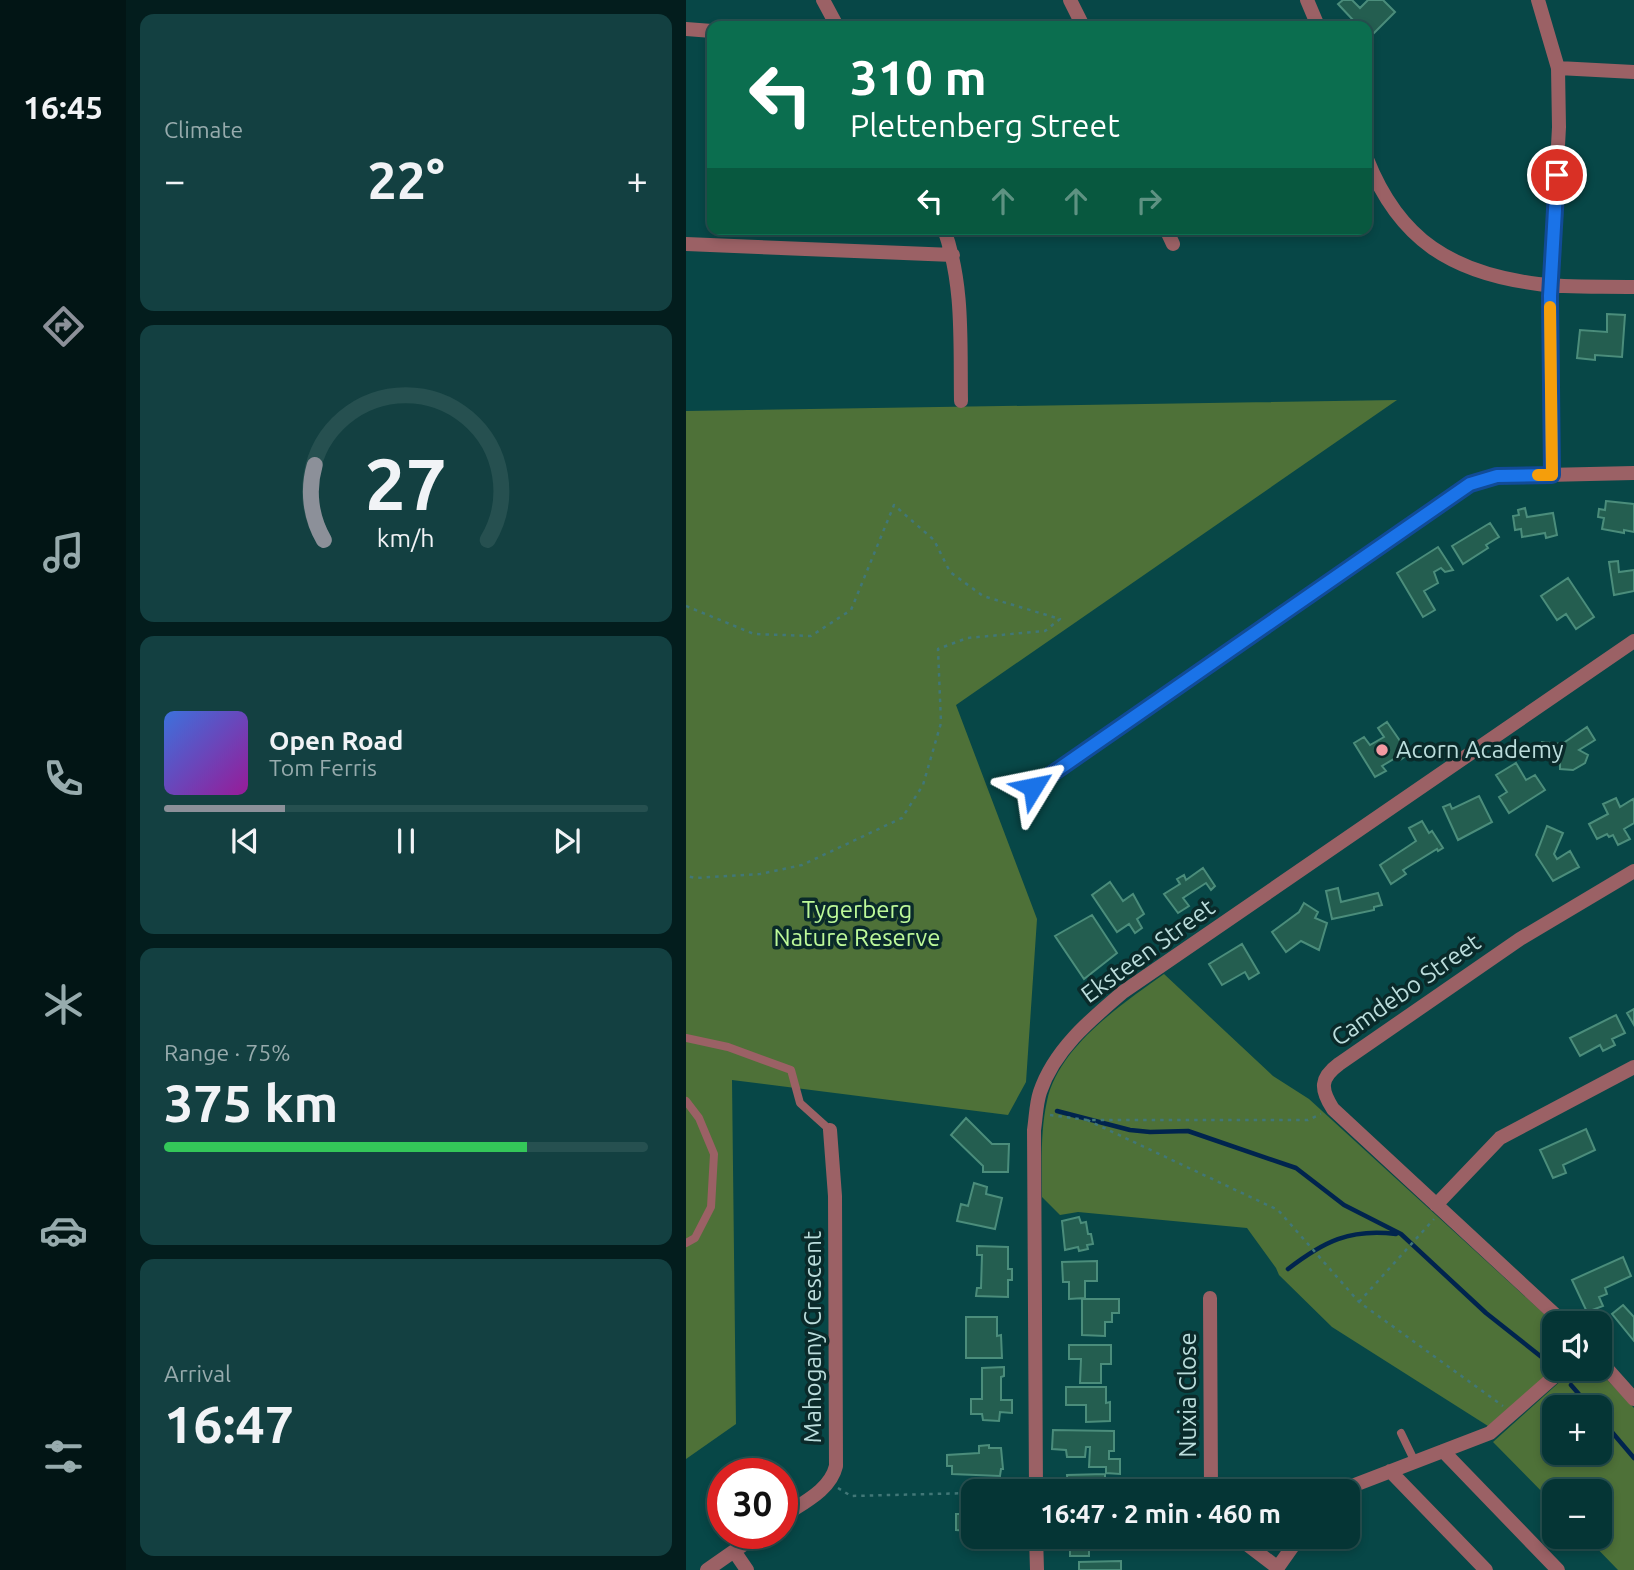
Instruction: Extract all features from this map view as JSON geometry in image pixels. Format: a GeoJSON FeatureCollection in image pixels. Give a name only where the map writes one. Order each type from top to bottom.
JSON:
{"type":"FeatureCollection","features":[{"type":"Feature","properties":{"kind":"street"},"geometry":{"type":"LineString","coordinates":[[823,0],[833,21]]}},
{"type":"Feature","properties":{"kind":"street"},"geometry":{"type":"LineString","coordinates":[[1070,0],[1080,21]]}},
{"type":"Feature","properties":{"kind":"street"},"geometry":{"type":"LineString","coordinates":[[1307,0],[1316,21]]}},
{"type":"Feature","properties":{"kind":"street"},"geometry":{"type":"LineString","coordinates":[[1538,0],[1558,68],[1559,127],[1552,284],[1552,475]]}},
{"type":"Feature","properties":{"kind":"street"},"geometry":{"type":"LineString","coordinates":[[686,29],[707,31]]}},
{"type":"Feature","properties":{"kind":"street"},"geometry":{"type":"LineString","coordinates":[[1558,68],[1634,72]]}},
{"type":"Feature","properties":{"kind":"street"},"geometry":{"type":"LineString","coordinates":[[1372,171],[1382,195],[1422,241],[1480,272],[1552,284],[1634,288]]}},
{"type":"Feature","properties":{"kind":"street"},"geometry":{"type":"LineString","coordinates":[[946,235],[953,255],[960,309],[961,401]]}},
{"type":"Feature","properties":{"kind":"street"},"geometry":{"type":"LineString","coordinates":[[1168,235],[1172,244]]}},
{"type":"Feature","properties":{"kind":"street"},"geometry":{"type":"LineString","coordinates":[[686,244],[953,255]]}},
{"type":"Feature","properties":{"kind":"street"},"geometry":{"type":"LineString","coordinates":[[1033,787],[1470,484],[1497,476],[1634,474]]}},
{"type":"Feature","properties":{"kind":"street","name":"Eksteen Street"},"geometry":{"type":"LineString","coordinates":[[1036,1479],[1034,1143],[1039,1093],[1063,1049],[1123,992],[1634,640]]}},
{"type":"Feature","properties":{"kind":"street","name":"Camdebo Street"},"geometry":{"type":"LineString","coordinates":[[1333,1109],[1323,1090],[1328,1072],[1520,939],[1634,870]]}},
{"type":"Feature","properties":{"kind":"street"},"geometry":{"type":"LineString","coordinates":[[1439,1207],[1500,1138],[1634,1066]]}},
{"type":"Feature","properties":{"kind":"street"},"geometry":{"type":"LineString","coordinates":[[1333,1109],[1551,1311]]}},
{"type":"Feature","properties":{"kind":"street","name":"Mahogany Crescent"},"geometry":{"type":"LineString","coordinates":[[829,1483],[834,1473],[836,1458],[835,1196],[830,1130]]}},
{"type":"Feature","properties":{"kind":"street","name":"Nuxia Close"},"geometry":{"type":"LineString","coordinates":[[1210,1298],[1211,1479]]}},
{"type":"Feature","properties":{"kind":"street"},"geometry":{"type":"LineString","coordinates":[[1612,1374],[1634,1399]]}},
{"type":"Feature","properties":{"kind":"street"},"geometry":{"type":"LineString","coordinates":[[1360,1483],[1490,1433],[1550,1381]]}},
{"type":"Feature","properties":{"kind":"street"},"geometry":{"type":"LineString","coordinates":[[1443,1451],[1550,1567]]}},
{"type":"Feature","properties":{"kind":"street"},"geometry":{"type":"LineString","coordinates":[[1390,1471],[1486,1570]]}},
{"type":"Feature","properties":{"kind":"street"},"geometry":{"type":"LineString","coordinates":[[798,1505],[829,1483]]}},
{"type":"Feature","properties":{"kind":"street"},"geometry":{"type":"LineString","coordinates":[[707,1570],[737,1549]]}},
{"type":"Feature","properties":{"kind":"street"},"geometry":{"type":"LineString","coordinates":[[1036,1549],[1037,1570]]}},
{"type":"Feature","properties":{"kind":"street"},"geometry":{"type":"LineString","coordinates":[[1252,1549],[1277,1569],[1291,1549]]}},
{"type":"Feature","properties":{"kind":"street"},"geometry":{"type":"LineString","coordinates":[[734,1551],[747,1570]]}},
{"type":"Feature","properties":{"kind":"lane"},"geometry":{"type":"LineString","coordinates":[[686,1038],[728,1047],[791,1070],[800,1103],[830,1130]]}},
{"type":"Feature","properties":{"kind":"lane"},"geometry":{"type":"LineString","coordinates":[[686,1101],[699,1118],[714,1154],[711,1207],[695,1238],[686,1243]]}},
{"type":"Feature","properties":{"kind":"lane"},"geometry":{"type":"LineString","coordinates":[[1401,1433],[1415,1462]]}},
{"type":"Feature","properties":{"kind":"path"},"geometry":{"type":"LineString","coordinates":[[686,606],[754,634],[811,636],[851,610],[894,505],[934,540],[950,572],[984,596],[1059,619],[1045,631],[967,638],[938,649],[941,723],[923,785],[902,818],[802,865],[760,874],[686,876]]}},
{"type":"Feature","properties":{"kind":"path"},"geometry":{"type":"LineString","coordinates":[[1036,1113],[1087,1120],[1308,1120],[1333,1109]]}},
{"type":"Feature","properties":{"kind":"path"},"geometry":{"type":"LineString","coordinates":[[1087,1120],[1278,1210],[1359,1302],[1514,1414]]}},
{"type":"Feature","properties":{"kind":"path"},"geometry":{"type":"LineString","coordinates":[[1359,1302],[1439,1207]]}},
{"type":"Feature","properties":{"kind":"path"},"geometry":{"type":"LineString","coordinates":[[829,1483],[851,1496],[961,1493]]}},
{"type":"Feature","properties":{"kind":"green space","name":"Tygerberg Nature Reserve"},"geometry":{"type":"Polygon","coordinates":[[[1397,400],[956,705],[1037,919],[1026,1082],[1008,1115],[732,1080],[736,1424],[686,1459],[686,411],[1397,400]]]}},
{"type":"Feature","properties":{"kind":"green space"},"geometry":{"type":"Polygon","coordinates":[[[1164,974],[1273,1076],[1309,1099],[1542,1312],[1542,1379],[1488,1426],[1332,1327],[1279,1275],[1247,1228],[1078,1212],[1060,1215],[1042,1197],[1043,1125],[1053,1081],[1078,1045],[1094,1028],[1164,974]]]}},
{"type":"Feature","properties":{"kind":"green space"},"geometry":{"type":"Polygon","coordinates":[[[1561,1381],[1608,1381],[1634,1408],[1634,1570],[1618,1570],[1598,1549],[1612,1549],[1612,1479],[1542,1479],[1542,1492],[1493,1442],[1542,1398],[1542,1465],[1612,1465],[1612,1395],[1545,1395],[1561,1381]]]}},
{"type":"Feature","properties":{"kind":"building"},"geometry":{"type":"Polygon","coordinates":[[[1343,0],[1352,0],[1360,8],[1368,0],[1383,0],[1395,12],[1373,34],[1372,21],[1354,21],[1338,4],[1343,0]]]}},
{"type":"Feature","properties":{"kind":"building"},"geometry":{"type":"Polygon","coordinates":[[[1607,314],[1625,315],[1622,357],[1595,355],[1595,360],[1577,358],[1580,330],[1607,332],[1607,314]]]}},
{"type":"Feature","properties":{"kind":"building"},"geometry":{"type":"Polygon","coordinates":[[[1606,501],[1634,504],[1634,532],[1602,529],[1604,518],[1598,517],[1599,509],[1605,510],[1606,501]]]}},
{"type":"Feature","properties":{"kind":"building"},"geometry":{"type":"Polygon","coordinates":[[[1525,508],[1527,517],[1553,513],[1557,535],[1546,538],[1545,533],[1522,537],[1521,529],[1515,530],[1513,516],[1519,515],[1518,510],[1525,508]]]}},
{"type":"Feature","properties":{"kind":"building"},"geometry":{"type":"Polygon","coordinates":[[[1490,523],[1499,537],[1486,545],[1488,548],[1463,564],[1452,546],[1490,523]]]}},
{"type":"Feature","properties":{"kind":"building"},"geometry":{"type":"Polygon","coordinates":[[[1438,547],[1453,570],[1445,572],[1441,568],[1434,572],[1438,583],[1424,591],[1435,610],[1423,617],[1397,573],[1438,547]]]}},
{"type":"Feature","properties":{"kind":"building"},"geometry":{"type":"Polygon","coordinates":[[[1618,561],[1619,572],[1634,570],[1634,591],[1614,595],[1609,562],[1618,561]]]}},
{"type":"Feature","properties":{"kind":"building"},"geometry":{"type":"Polygon","coordinates":[[[1568,578],[1594,617],[1576,629],[1566,614],[1557,620],[1541,596],[1568,578]]]}},
{"type":"Feature","properties":{"kind":"building","name":"Acorn Academy"},"geometry":{"type":"Polygon","coordinates":[[[1387,722],[1409,754],[1400,760],[1397,757],[1382,766],[1386,771],[1375,777],[1354,743],[1364,737],[1370,745],[1384,737],[1378,728],[1387,722]]]}},
{"type":"Feature","properties":{"kind":"building"},"geometry":{"type":"Polygon","coordinates":[[[1587,727],[1595,740],[1579,750],[1588,755],[1585,763],[1573,770],[1560,769],[1560,760],[1540,758],[1542,742],[1562,744],[1587,727]]]}},
{"type":"Feature","properties":{"kind":"building"},"geometry":{"type":"Polygon","coordinates":[[[1516,763],[1526,780],[1535,775],[1545,790],[1509,813],[1499,797],[1507,792],[1496,775],[1516,763]]]}},
{"type":"Feature","properties":{"kind":"building"},"geometry":{"type":"Polygon","coordinates":[[[1479,796],[1492,822],[1458,840],[1443,807],[1450,804],[1452,809],[1479,796]]]}},
{"type":"Feature","properties":{"kind":"building"},"geometry":{"type":"Polygon","coordinates":[[[1616,798],[1620,807],[1633,799],[1634,802],[1634,823],[1624,829],[1630,839],[1618,845],[1613,835],[1609,837],[1607,834],[1597,839],[1589,824],[1608,814],[1603,804],[1616,798]]]}},
{"type":"Feature","properties":{"kind":"building"},"geometry":{"type":"Polygon","coordinates":[[[1422,821],[1443,848],[1403,870],[1406,874],[1391,884],[1380,865],[1416,841],[1409,828],[1422,821]]]}},
{"type":"Feature","properties":{"kind":"building"},"geometry":{"type":"Polygon","coordinates":[[[1547,826],[1563,833],[1554,854],[1557,859],[1570,851],[1579,867],[1553,881],[1536,855],[1547,826]]]}},
{"type":"Feature","properties":{"kind":"building"},"geometry":{"type":"Polygon","coordinates":[[[1203,868],[1215,886],[1211,890],[1206,883],[1183,898],[1189,906],[1178,913],[1164,894],[1180,884],[1177,879],[1184,875],[1186,880],[1203,868]]]}},
{"type":"Feature","properties":{"kind":"building"},"geometry":{"type":"Polygon","coordinates":[[[1110,882],[1123,901],[1133,894],[1144,914],[1137,919],[1142,928],[1135,933],[1129,924],[1117,932],[1092,895],[1110,882]]]}},
{"type":"Feature","properties":{"kind":"building"},"geometry":{"type":"Polygon","coordinates":[[[1338,888],[1341,902],[1378,893],[1382,905],[1374,907],[1374,910],[1332,919],[1326,891],[1338,888]]]}},
{"type":"Feature","properties":{"kind":"building"},"geometry":{"type":"Polygon","coordinates":[[[1304,903],[1318,912],[1315,918],[1327,923],[1319,950],[1301,941],[1286,952],[1272,932],[1299,912],[1304,903]]]}},
{"type":"Feature","properties":{"kind":"building"},"geometry":{"type":"Polygon","coordinates":[[[1092,915],[1117,953],[1084,979],[1055,936],[1092,915]]]}},
{"type":"Feature","properties":{"kind":"building"},"geometry":{"type":"Polygon","coordinates":[[[1242,944],[1259,973],[1249,979],[1245,972],[1222,985],[1209,964],[1242,944]]]}},
{"type":"Feature","properties":{"kind":"building"},"geometry":{"type":"Polygon","coordinates":[[[1634,1009],[1634,1025],[1627,1013],[1634,1009]]]}},
{"type":"Feature","properties":{"kind":"building"},"geometry":{"type":"Polygon","coordinates":[[[1616,1015],[1625,1033],[1612,1039],[1615,1045],[1603,1051],[1600,1045],[1580,1056],[1570,1038],[1616,1015]]]}},
{"type":"Feature","properties":{"kind":"building"},"geometry":{"type":"Polygon","coordinates":[[[966,1118],[992,1144],[1009,1144],[1008,1172],[983,1172],[983,1166],[951,1135],[966,1118]]]}},
{"type":"Feature","properties":{"kind":"building"},"geometry":{"type":"Polygon","coordinates":[[[1586,1129],[1595,1150],[1563,1165],[1566,1173],[1553,1178],[1540,1150],[1586,1129]]]}},
{"type":"Feature","properties":{"kind":"building"},"geometry":{"type":"Polygon","coordinates":[[[974,1183],[987,1187],[986,1194],[1002,1198],[995,1229],[957,1221],[961,1204],[968,1206],[974,1183]]]}},
{"type":"Feature","properties":{"kind":"building"},"geometry":{"type":"Polygon","coordinates":[[[1079,1217],[1081,1223],[1086,1222],[1093,1244],[1087,1245],[1088,1249],[1079,1251],[1078,1247],[1065,1250],[1062,1221],[1079,1217]]]}},
{"type":"Feature","properties":{"kind":"building"},"geometry":{"type":"Polygon","coordinates":[[[977,1246],[1008,1247],[1008,1269],[1012,1269],[1012,1280],[1008,1280],[1008,1297],[976,1296],[977,1288],[981,1288],[982,1255],[977,1255],[977,1246]]]}},
{"type":"Feature","properties":{"kind":"building"},"geometry":{"type":"Polygon","coordinates":[[[1623,1257],[1631,1276],[1605,1288],[1607,1294],[1599,1297],[1603,1306],[1590,1311],[1587,1311],[1572,1280],[1623,1257]]]}},
{"type":"Feature","properties":{"kind":"building"},"geometry":{"type":"Polygon","coordinates":[[[1097,1261],[1097,1281],[1085,1281],[1085,1298],[1069,1299],[1069,1282],[1063,1282],[1062,1262],[1097,1261]]]}},
{"type":"Feature","properties":{"kind":"building"},"geometry":{"type":"Polygon","coordinates":[[[1082,1299],[1119,1299],[1119,1313],[1112,1313],[1112,1322],[1105,1322],[1105,1336],[1082,1335],[1082,1299]]]}},
{"type":"Feature","properties":{"kind":"building"},"geometry":{"type":"Polygon","coordinates":[[[1623,1305],[1634,1317],[1634,1341],[1612,1314],[1623,1305]]]}},
{"type":"Feature","properties":{"kind":"building"},"geometry":{"type":"Polygon","coordinates":[[[966,1317],[997,1317],[997,1336],[1001,1335],[1002,1358],[966,1358],[966,1317]]]}},
{"type":"Feature","properties":{"kind":"building"},"geometry":{"type":"Polygon","coordinates":[[[1069,1345],[1111,1345],[1111,1364],[1101,1364],[1101,1383],[1080,1383],[1081,1359],[1069,1359],[1069,1345]]]}},
{"type":"Feature","properties":{"kind":"building"},"geometry":{"type":"Polygon","coordinates":[[[1004,1367],[1001,1400],[1012,1400],[1012,1413],[1000,1412],[999,1421],[983,1420],[982,1414],[971,1414],[971,1399],[982,1399],[982,1368],[1004,1367]]]}},
{"type":"Feature","properties":{"kind":"building"},"geometry":{"type":"Polygon","coordinates":[[[1066,1387],[1106,1387],[1106,1403],[1110,1402],[1110,1421],[1086,1422],[1086,1405],[1066,1405],[1066,1387]]]}},
{"type":"Feature","properties":{"kind":"building"},"geometry":{"type":"Polygon","coordinates":[[[1053,1430],[1114,1431],[1114,1451],[1109,1451],[1109,1459],[1120,1459],[1120,1474],[1106,1473],[1106,1467],[1089,1467],[1090,1447],[1086,1447],[1085,1457],[1067,1457],[1066,1450],[1052,1449],[1053,1430]]]}},
{"type":"Feature","properties":{"kind":"building"},"geometry":{"type":"Polygon","coordinates":[[[989,1445],[989,1448],[1001,1448],[1003,1469],[1000,1476],[952,1474],[952,1466],[947,1466],[947,1455],[979,1453],[979,1446],[989,1445]]]}},
{"type":"Feature","properties":{"kind":"building"},"geometry":{"type":"Polygon","coordinates":[[[1105,1474],[1105,1479],[1067,1479],[1067,1475],[1105,1474]]]}},
{"type":"Feature","properties":{"kind":"building"},"geometry":{"type":"Polygon","coordinates":[[[956,1514],[961,1514],[961,1530],[956,1530],[956,1514]]]}},
{"type":"Feature","properties":{"kind":"building"},"geometry":{"type":"Polygon","coordinates":[[[1070,1549],[1089,1549],[1089,1556],[1070,1556],[1070,1549]]]}},
{"type":"Feature","properties":{"kind":"building"},"geometry":{"type":"Polygon","coordinates":[[[1121,1561],[1121,1570],[1079,1570],[1079,1562],[1121,1561]]]}},
{"type":"Feature","properties":{"kind":"waterway"},"geometry":{"type":"LineString","coordinates":[[1057,1111],[1130,1130],[1188,1131],[1296,1168],[1344,1205],[1401,1234],[1486,1313],[1542,1357]]}},
{"type":"Feature","properties":{"kind":"waterway"},"geometry":{"type":"LineString","coordinates":[[1288,1269],[1313,1251],[1338,1239],[1365,1233],[1396,1234]]}},
{"type":"Feature","properties":{"kind":"waterway"},"geometry":{"type":"LineString","coordinates":[[1571,1385],[1580,1395]]}},
{"type":"Feature","properties":{"kind":"waterway"},"geometry":{"type":"LineString","coordinates":[[1612,1432],[1634,1458]]}},
{"type":"Feature","properties":{"kind":"slow traffic"},"geometry":{"type":"LineString","coordinates":[[1538,475],[1552,475],[1550,307]]}},
{"type":"Feature","properties":{"kind":"place","name":"Acorn Academy"},"geometry":{"type":"Point","coordinates":[1382,750]}},
{"type":"Feature","properties":{"kind":"route"},"geometry":{"type":"LineString","coordinates":[[1033,787],[1470,484],[1497,476],[1552,475],[1550,296],[1557,175]]}}]}
